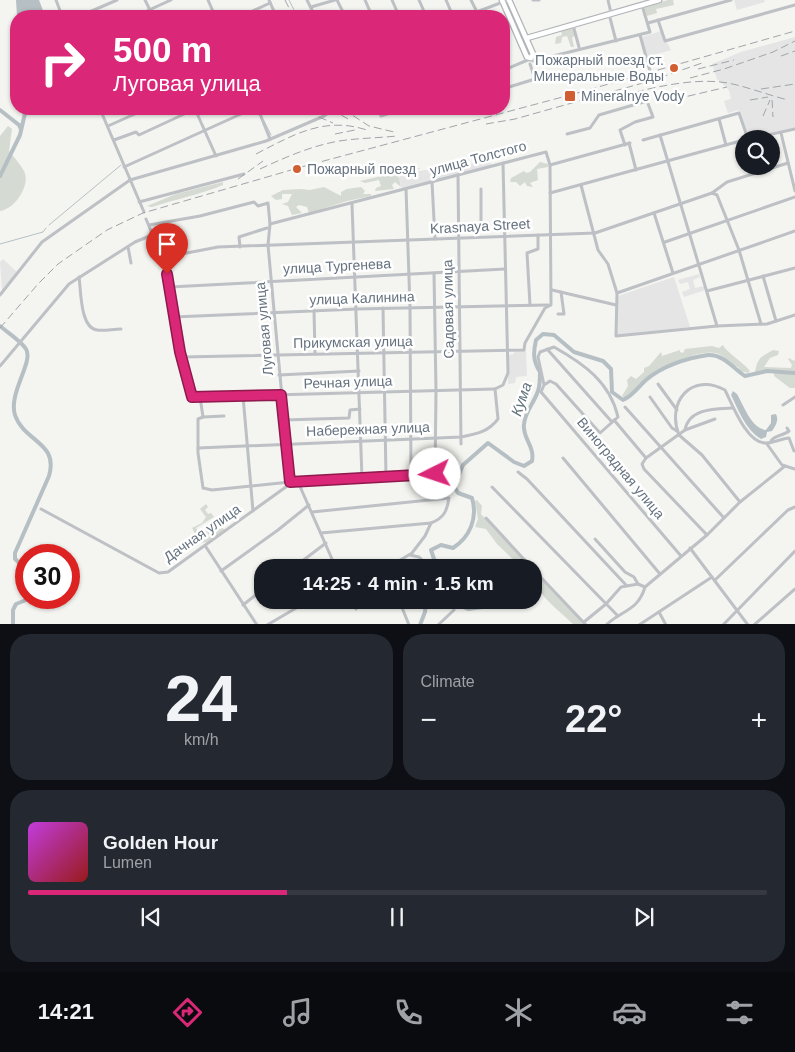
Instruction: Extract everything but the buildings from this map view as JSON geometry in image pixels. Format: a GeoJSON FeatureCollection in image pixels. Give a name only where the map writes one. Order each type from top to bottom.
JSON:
{"type":"FeatureCollection","features":[{"type":"Feature","properties":{"kind":"main road"},"geometry":{"type":"LineString","coordinates":[[527,38],[659,0]]}},
{"type":"Feature","properties":{"kind":"main road"},"geometry":{"type":"LineString","coordinates":[[505,1],[527,38],[531,59]]}},
{"type":"Feature","properties":{"kind":"main road"},"geometry":{"type":"LineString","coordinates":[[510,14],[526,55],[531,59]]}},
{"type":"Feature","properties":{"kind":"street"},"geometry":{"type":"LineString","coordinates":[[56,1],[64,0]]}},
{"type":"Feature","properties":{"kind":"street"},"geometry":{"type":"LineString","coordinates":[[94,10],[117,0]]}},
{"type":"Feature","properties":{"kind":"street"},"geometry":{"type":"LineString","coordinates":[[145,0],[150,10],[171,0]]}},
{"type":"Feature","properties":{"kind":"street"},"geometry":{"type":"LineString","coordinates":[[308,0],[312,10]]}},
{"type":"Feature","properties":{"kind":"street"},"geometry":{"type":"LineString","coordinates":[[311,7],[336,0]]}},
{"type":"Feature","properties":{"kind":"street"},"geometry":{"type":"LineString","coordinates":[[533,0],[539,0]]}},
{"type":"Feature","properties":{"kind":"street"},"geometry":{"type":"LineString","coordinates":[[608,0],[616,41]]}},
{"type":"Feature","properties":{"kind":"street"},"geometry":{"type":"LineString","coordinates":[[648,23],[731,0]]}},
{"type":"Feature","properties":{"kind":"street"},"geometry":{"type":"LineString","coordinates":[[483,10],[505,1]]}},
{"type":"Feature","properties":{"kind":"street"},"geometry":{"type":"LineString","coordinates":[[254,10],[270,2]]}},
{"type":"Feature","properties":{"kind":"street"},"geometry":{"type":"LineString","coordinates":[[510,68],[531,59],[533,61],[650,32],[642,5]]}},
{"type":"Feature","properties":{"kind":"street"},"geometry":{"type":"LineString","coordinates":[[658,20],[665,42],[795,5]]}},
{"type":"Feature","properties":{"kind":"street"},"geometry":{"type":"LineString","coordinates":[[572,24],[579,48]]}},
{"type":"Feature","properties":{"kind":"street"},"geometry":{"type":"LineString","coordinates":[[640,35],[650,71]]}},
{"type":"Feature","properties":{"kind":"street"},"geometry":{"type":"LineString","coordinates":[[510,87],[535,79],[531,59]]}},
{"type":"Feature","properties":{"kind":"street"},"geometry":{"type":"LineString","coordinates":[[567,134],[590,128],[599,115],[647,101],[653,117],[635,122],[620,130],[628,144],[636,170]]}},
{"type":"Feature","properties":{"kind":"street"},"geometry":{"type":"LineString","coordinates":[[643,140],[739,113],[746,130]]}},
{"type":"Feature","properties":{"kind":"street"},"geometry":{"type":"LineString","coordinates":[[103,115],[144,212]]}},
{"type":"Feature","properties":{"kind":"street"},"geometry":{"type":"LineString","coordinates":[[108,126],[133,115]]}},
{"type":"Feature","properties":{"kind":"street"},"geometry":{"type":"LineString","coordinates":[[114,140],[136,132],[139,135],[182,115]]}},
{"type":"Feature","properties":{"kind":"street"},"geometry":{"type":"LineString","coordinates":[[198,115],[216,156]]}},
{"type":"Feature","properties":{"kind":"street"},"geometry":{"type":"LineString","coordinates":[[124,167],[239,115]]}},
{"type":"Feature","properties":{"kind":"street"},"geometry":{"type":"LineString","coordinates":[[260,115],[270,139]]}},
{"type":"Feature","properties":{"kind":"street"},"geometry":{"type":"LineString","coordinates":[[0,295],[42,242],[130,180],[270,139],[324,115]]}},
{"type":"Feature","properties":{"kind":"street"},"geometry":{"type":"LineString","coordinates":[[719,119],[726,145]]}},
{"type":"Feature","properties":{"kind":"street"},"geometry":{"type":"LineString","coordinates":[[795,129],[781,134],[795,191]]}},
{"type":"Feature","properties":{"kind":"street"},"geometry":{"type":"LineString","coordinates":[[660,136],[717,326]]}},
{"type":"Feature","properties":{"kind":"street"},"geometry":{"type":"LineString","coordinates":[[550,193],[735,142]]}},
{"type":"Feature","properties":{"kind":"street"},"geometry":{"type":"LineString","coordinates":[[551,305],[550,164],[628,144]]}},
{"type":"Feature","properties":{"kind":"street","name":"улица Толстого"},"geometry":{"type":"LineString","coordinates":[[240,246],[239,236],[269,226],[503,163],[546,152],[550,164]]}},
{"type":"Feature","properties":{"kind":"street"},"geometry":{"type":"LineString","coordinates":[[495,389],[506,380],[503,163]]}},
{"type":"Feature","properties":{"kind":"street","name":"Krasnaya Street"},"geometry":{"type":"LineString","coordinates":[[161,253],[169,255],[240,246],[594,233],[712,193],[727,182],[788,163]]}},
{"type":"Feature","properties":{"kind":"street"},"geometry":{"type":"LineString","coordinates":[[139,202],[244,174]]}},
{"type":"Feature","properties":{"kind":"street","name":"Садовая улица"},"geometry":{"type":"LineString","coordinates":[[458,175],[461,444]]}},
{"type":"Feature","properties":{"kind":"street"},"geometry":{"type":"LineString","coordinates":[[432,182],[435,240]]}},
{"type":"Feature","properties":{"kind":"street"},"geometry":{"type":"LineString","coordinates":[[581,185],[598,250],[608,264],[617,293],[615,335],[620,337],[635,336],[717,326],[761,324],[795,315]]}},
{"type":"Feature","properties":{"kind":"street"},"geometry":{"type":"LineString","coordinates":[[459,227],[481,226],[481,188]]}},
{"type":"Feature","properties":{"kind":"street"},"geometry":{"type":"LineString","coordinates":[[406,189],[410,307],[411,476]]}},
{"type":"Feature","properties":{"kind":"street"},"geometry":{"type":"LineString","coordinates":[[712,193],[717,195],[728,220],[749,281],[761,324]]}},
{"type":"Feature","properties":{"kind":"street"},"geometry":{"type":"LineString","coordinates":[[665,242],[795,197]]}},
{"type":"Feature","properties":{"kind":"street","name":"Луговая улица"},"geometry":{"type":"LineString","coordinates":[[149,225],[200,216],[254,202],[258,206],[268,203],[270,280],[290,482]]}},
{"type":"Feature","properties":{"kind":"street"},"geometry":{"type":"LineString","coordinates":[[352,204],[362,478]]}},
{"type":"Feature","properties":{"kind":"street"},"geometry":{"type":"LineString","coordinates":[[654,213],[665,242],[673,273]]}},
{"type":"Feature","properties":{"kind":"street"},"geometry":{"type":"LineString","coordinates":[[146,219],[164,262],[192,397],[200,397],[203,417]]}},
{"type":"Feature","properties":{"kind":"street"},"geometry":{"type":"LineString","coordinates":[[617,293],[795,231]]}},
{"type":"Feature","properties":{"kind":"street"},"geometry":{"type":"LineString","coordinates":[[0,366],[69,284],[128,247],[152,235]]}},
{"type":"Feature","properties":{"kind":"street"},"geometry":{"type":"LineString","coordinates":[[530,305],[527,253],[536,252],[538,249],[538,235]]}},
{"type":"Feature","properties":{"kind":"street"},"geometry":{"type":"LineString","coordinates":[[128,247],[130,263]]}},
{"type":"Feature","properties":{"kind":"street"},"geometry":{"type":"LineString","coordinates":[[164,262],[169,255]]}},
{"type":"Feature","properties":{"kind":"street"},"geometry":{"type":"LineString","coordinates":[[707,291],[795,268]]}},
{"type":"Feature","properties":{"kind":"street","name":"улица Тургенева"},"geometry":{"type":"LineString","coordinates":[[170,287],[270,280],[505,269]]}},
{"type":"Feature","properties":{"kind":"street"},"geometry":{"type":"LineString","coordinates":[[224,416],[198,419],[198,448],[203,488],[212,490],[290,482],[435,474],[436,307],[434,273]]}},
{"type":"Feature","properties":{"kind":"street"},"geometry":{"type":"LineString","coordinates":[[764,276],[776,321]]}},
{"type":"Feature","properties":{"kind":"street"},"geometry":{"type":"LineString","coordinates":[[79,277],[84,318],[88,325],[97,330],[121,329]]}},
{"type":"Feature","properties":{"kind":"street"},"geometry":{"type":"LineString","coordinates":[[552,290],[616,306]]}},
{"type":"Feature","properties":{"kind":"street"},"geometry":{"type":"LineString","coordinates":[[558,314],[564,314],[561,292]]}},
{"type":"Feature","properties":{"kind":"street","name":"улица Калинина"},"geometry":{"type":"LineString","coordinates":[[174,317],[356,308],[551,305]]}},
{"type":"Feature","properties":{"kind":"street","name":"Прикумская улица"},"geometry":{"type":"LineString","coordinates":[[183,357],[524,350],[525,343],[545,308],[551,305]]}},
{"type":"Feature","properties":{"kind":"street"},"geometry":{"type":"LineString","coordinates":[[383,308],[386,392],[386,477]]}},
{"type":"Feature","properties":{"kind":"street"},"geometry":{"type":"LineString","coordinates":[[314,310],[315,354]]}},
{"type":"Feature","properties":{"kind":"street"},"geometry":{"type":"LineString","coordinates":[[554,346],[594,372],[605,384],[618,417],[600,433],[597,432],[556,384],[550,381],[544,385],[538,356],[540,352],[547,349],[554,346]]}},
{"type":"Feature","properties":{"kind":"street"},"geometry":{"type":"LineString","coordinates":[[547,349],[646,458]]}},
{"type":"Feature","properties":{"kind":"street"},"geometry":{"type":"LineString","coordinates":[[279,375],[359,371]]}},
{"type":"Feature","properties":{"kind":"street"},"geometry":{"type":"LineString","coordinates":[[658,384],[677,410]]}},
{"type":"Feature","properties":{"kind":"street","name":"Виноградная улица"},"geometry":{"type":"LineString","coordinates":[[544,385],[542,392],[681,556]]}},
{"type":"Feature","properties":{"kind":"street"},"geometry":{"type":"LineString","coordinates":[[678,433],[677,410],[679,399],[683,392],[693,388],[712,385],[724,390],[743,426],[755,440],[769,443],[789,438],[794,451]]}},
{"type":"Feature","properties":{"kind":"street","name":"Речная улица"},"geometry":{"type":"LineString","coordinates":[[200,397],[495,389]]}},
{"type":"Feature","properties":{"kind":"street","name":"Набережная улица"},"geometry":{"type":"LineString","coordinates":[[198,448],[461,437],[478,434],[492,426],[498,419],[495,389]]}},
{"type":"Feature","properties":{"kind":"street"},"geometry":{"type":"LineString","coordinates":[[243,396],[253,511]]}},
{"type":"Feature","properties":{"kind":"street"},"geometry":{"type":"LineString","coordinates":[[783,405],[795,396]]}},
{"type":"Feature","properties":{"kind":"street"},"geometry":{"type":"LineString","coordinates":[[650,397],[672,428],[702,455],[740,502]]}},
{"type":"Feature","properties":{"kind":"street"},"geometry":{"type":"LineString","coordinates":[[625,407],[724,518]]}},
{"type":"Feature","properties":{"kind":"street"},"geometry":{"type":"LineString","coordinates":[[685,430],[688,420],[699,412],[733,408]]}},
{"type":"Feature","properties":{"kind":"street"},"geometry":{"type":"LineString","coordinates":[[284,420],[350,418],[350,410],[360,409]]}},
{"type":"Feature","properties":{"kind":"street"},"geometry":{"type":"LineString","coordinates":[[707,534],[644,469],[642,464],[646,458],[678,433],[715,419]]}},
{"type":"Feature","properties":{"kind":"street"},"geometry":{"type":"LineString","coordinates":[[769,443],[774,437],[784,435],[789,431],[787,428]]}},
{"type":"Feature","properties":{"kind":"street"},"geometry":{"type":"LineString","coordinates":[[769,443],[785,466],[795,469]]}},
{"type":"Feature","properties":{"kind":"street"},"geometry":{"type":"LineString","coordinates":[[563,458],[660,574]]}},
{"type":"Feature","properties":{"kind":"street"},"geometry":{"type":"LineString","coordinates":[[606,624],[617,615],[637,604],[642,598],[645,587],[707,534],[740,502],[785,466]]}},
{"type":"Feature","properties":{"kind":"street"},"geometry":{"type":"LineString","coordinates":[[518,472],[528,479],[626,584]]}},
{"type":"Feature","properties":{"kind":"street","name":"Дачная улица"},"geometry":{"type":"LineString","coordinates":[[41,508],[159,573],[168,572],[206,547],[290,482]]}},
{"type":"Feature","properties":{"kind":"street"},"geometry":{"type":"LineString","coordinates":[[298,482],[332,559]]}},
{"type":"Feature","properties":{"kind":"street"},"geometry":{"type":"LineString","coordinates":[[492,487],[617,615]]}},
{"type":"Feature","properties":{"kind":"street"},"geometry":{"type":"LineString","coordinates":[[312,512],[448,498],[446,512],[440,520],[432,523],[321,533]]}},
{"type":"Feature","properties":{"kind":"street"},"geometry":{"type":"LineString","coordinates":[[221,571],[309,505]]}},
{"type":"Feature","properties":{"kind":"street"},"geometry":{"type":"LineString","coordinates":[[639,624],[713,578],[788,510],[795,507]]}},
{"type":"Feature","properties":{"kind":"street"},"geometry":{"type":"LineString","coordinates":[[486,518],[524,559]]}},
{"type":"Feature","properties":{"kind":"street"},"geometry":{"type":"LineString","coordinates":[[403,559],[408,556],[425,536],[432,523]]}},
{"type":"Feature","properties":{"kind":"street"},"geometry":{"type":"LineString","coordinates":[[595,539],[625,572],[634,577],[638,584]]}},
{"type":"Feature","properties":{"kind":"street"},"geometry":{"type":"LineString","coordinates":[[305,559],[326,544]]}},
{"type":"Feature","properties":{"kind":"street"},"geometry":{"type":"LineString","coordinates":[[206,547],[257,624]]}},
{"type":"Feature","properties":{"kind":"street"},"geometry":{"type":"LineString","coordinates":[[690,548],[748,624]]}},
{"type":"Feature","properties":{"kind":"street"},"geometry":{"type":"LineString","coordinates":[[723,624],[795,551]]}},
{"type":"Feature","properties":{"kind":"street"},"geometry":{"type":"LineString","coordinates":[[408,556],[421,559]]}},
{"type":"Feature","properties":{"kind":"street"},"geometry":{"type":"LineString","coordinates":[[542,578],[585,623],[626,584],[638,584],[645,587]]}},
{"type":"Feature","properties":{"kind":"street"},"geometry":{"type":"LineString","coordinates":[[754,624],[795,589]]}},
{"type":"Feature","properties":{"kind":"street"},"geometry":{"type":"LineString","coordinates":[[243,605],[254,596]]}},
{"type":"Feature","properties":{"kind":"street"},"geometry":{"type":"LineString","coordinates":[[267,624],[294,609]]}},
{"type":"Feature","properties":{"kind":"street"},"geometry":{"type":"LineString","coordinates":[[403,609],[409,624]]}},
{"type":"Feature","properties":{"kind":"street"},"geometry":{"type":"LineString","coordinates":[[438,624],[454,610]]}},
{"type":"Feature","properties":{"kind":"street"},"geometry":{"type":"LineString","coordinates":[[658,612],[666,624]]}},
{"type":"Feature","properties":{"kind":"shaded area"},"geometry":{"type":"Polygon","coordinates":[[[16,0],[39,0],[43,10],[17,10],[16,0]]]}},
{"type":"Feature","properties":{"kind":"shaded area"},"geometry":{"type":"Polygon","coordinates":[[[673,0],[674,5],[656,9],[657,13],[647,16],[644,7],[673,0]]]}},
{"type":"Feature","properties":{"kind":"shaded area"},"geometry":{"type":"Polygon","coordinates":[[[734,0],[764,0],[765,2],[737,10],[734,0]]]}},
{"type":"Feature","properties":{"kind":"shaded area"},"geometry":{"type":"Polygon","coordinates":[[[572,25],[575,35],[572,38],[574,47],[571,47],[567,36],[562,37],[561,43],[555,44],[556,37],[562,35],[561,31],[555,32],[572,25]]]}},
{"type":"Feature","properties":{"kind":"shaded area"},"geometry":{"type":"Polygon","coordinates":[[[661,31],[671,50],[647,57],[642,37],[661,31]]]}},
{"type":"Feature","properties":{"kind":"shaded area"},"geometry":{"type":"Polygon","coordinates":[[[795,37],[795,128],[780,131],[746,130],[739,110],[728,113],[724,101],[731,99],[729,90],[717,79],[712,64],[741,52],[795,37]]]}},
{"type":"Feature","properties":{"kind":"shaded area"},"geometry":{"type":"Polygon","coordinates":[[[8,126],[12,129],[9,151],[19,163],[26,177],[23,189],[16,201],[11,206],[0,211],[0,136],[8,126]]]}},
{"type":"Feature","properties":{"kind":"shaded area"},"geometry":{"type":"Polygon","coordinates":[[[488,161],[492,165],[402,189],[398,174],[488,161]]]}},
{"type":"Feature","properties":{"kind":"shaded area"},"geometry":{"type":"Polygon","coordinates":[[[540,162],[548,164],[548,167],[537,169],[538,180],[530,183],[533,187],[527,186],[525,182],[520,186],[516,182],[510,182],[511,178],[524,171],[526,173],[530,172],[540,162]]]}},
{"type":"Feature","properties":{"kind":"shaded area"},"geometry":{"type":"Polygon","coordinates":[[[421,168],[398,174],[401,187],[395,182],[392,185],[394,189],[375,191],[376,188],[381,186],[379,180],[365,183],[360,181],[421,168]]]}},
{"type":"Feature","properties":{"kind":"shaded area"},"geometry":{"type":"Polygon","coordinates":[[[223,182],[223,185],[205,192],[152,207],[147,206],[176,194],[223,182]]]}},
{"type":"Feature","properties":{"kind":"shaded area"},"geometry":{"type":"Polygon","coordinates":[[[324,187],[341,196],[341,192],[347,189],[361,187],[365,191],[363,194],[371,194],[371,196],[347,201],[309,213],[307,207],[299,205],[296,207],[302,213],[292,215],[288,206],[282,204],[288,202],[292,194],[282,194],[282,199],[276,200],[271,196],[283,190],[310,190],[324,187]]]}},
{"type":"Feature","properties":{"kind":"shaded area"},"geometry":{"type":"Polygon","coordinates":[[[3,259],[17,272],[2,291],[0,262],[3,259]]]}},
{"type":"Feature","properties":{"kind":"shaded area"},"geometry":{"type":"Polygon","coordinates":[[[699,274],[700,277],[693,280],[695,288],[704,286],[705,290],[684,297],[682,292],[690,289],[688,282],[680,284],[678,280],[699,274]]]}},
{"type":"Feature","properties":{"kind":"shaded area"},"geometry":{"type":"Polygon","coordinates":[[[674,277],[690,327],[617,335],[618,296],[674,277]]]}},
{"type":"Feature","properties":{"kind":"shaded area"},"geometry":{"type":"Polygon","coordinates":[[[723,345],[750,371],[748,373],[740,371],[738,367],[732,365],[719,354],[709,352],[690,356],[661,369],[647,378],[631,394],[624,398],[622,396],[628,386],[627,380],[631,376],[636,379],[644,372],[644,368],[649,366],[661,352],[662,356],[680,350],[683,353],[685,349],[712,346],[719,348],[723,345]]]}},
{"type":"Feature","properties":{"kind":"shaded area"},"geometry":{"type":"Polygon","coordinates":[[[773,350],[779,351],[778,355],[770,358],[764,367],[791,368],[792,365],[789,358],[794,361],[795,359],[795,371],[755,372],[759,360],[773,350]]]}},
{"type":"Feature","properties":{"kind":"shaded area"},"geometry":{"type":"Polygon","coordinates":[[[514,351],[526,351],[527,376],[516,377],[515,383],[508,384],[508,355],[514,354],[514,351]]]}},
{"type":"Feature","properties":{"kind":"shaded area"},"geometry":{"type":"Polygon","coordinates":[[[774,373],[795,374],[795,388],[790,388],[774,376],[774,373]]]}},
{"type":"Feature","properties":{"kind":"shaded area"},"geometry":{"type":"Polygon","coordinates":[[[733,391],[737,394],[752,421],[761,428],[766,430],[771,423],[771,415],[776,414],[776,425],[772,431],[767,432],[766,437],[761,439],[747,425],[731,395],[733,391]]]}},
{"type":"Feature","properties":{"kind":"shaded area"},"geometry":{"type":"Polygon","coordinates":[[[477,500],[482,506],[481,514],[523,559],[513,559],[497,544],[486,529],[475,527],[478,519],[475,501],[477,500]]]}},
{"type":"Feature","properties":{"kind":"shaded area"},"geometry":{"type":"Polygon","coordinates":[[[206,504],[208,507],[205,510],[214,517],[196,528],[199,534],[217,524],[225,530],[207,542],[200,543],[192,528],[202,523],[206,517],[200,509],[206,504]]]}},
{"type":"Feature","properties":{"kind":"shaded area"},"geometry":{"type":"Polygon","coordinates":[[[542,580],[583,624],[573,624],[542,594],[542,580]]]}},
{"type":"Feature","properties":{"kind":"waterway"},"geometry":{"type":"LineString","coordinates":[[289,0],[294,10]]}},
{"type":"Feature","properties":{"kind":"waterway"},"geometry":{"type":"LineString","coordinates":[[0,110],[19,125],[21,129]]}},
{"type":"Feature","properties":{"kind":"waterway"},"geometry":{"type":"LineString","coordinates":[[0,176],[20,135],[25,115]]}},
{"type":"Feature","properties":{"kind":"waterway"},"geometry":{"type":"LineString","coordinates":[[264,121],[271,135]]}},
{"type":"Feature","properties":{"kind":"waterway"},"geometry":{"type":"LineString","coordinates":[[49,225],[121,165]]}},
{"type":"Feature","properties":{"kind":"waterway"},"geometry":{"type":"LineString","coordinates":[[0,244],[43,232],[46,228]]}},
{"type":"Feature","properties":{"kind":"waterway"},"geometry":{"type":"LineString","coordinates":[[0,326],[24,346],[28,355],[15,397],[15,415],[19,424],[45,449],[51,465],[49,476],[19,544]]}},
{"type":"Feature","properties":{"kind":"waterway","name":"Кума"},"geometry":{"type":"LineString","coordinates":[[434,559],[431,550],[441,545],[453,548],[459,544],[468,533],[473,520],[474,505],[472,498],[458,493],[454,486],[463,465],[488,443],[514,462],[524,466],[532,461],[532,451],[525,434],[524,424],[526,415],[539,387],[540,372],[534,357],[534,349],[536,340],[543,334],[554,335],[574,352],[603,361],[611,369],[612,392],[623,400],[659,371],[692,358],[708,355],[723,359],[745,376],[767,371],[795,373]]}},
{"type":"Feature","properties":{"kind":"waterway"},"geometry":{"type":"LineString","coordinates":[[13,624],[13,610],[15,606]]}},
{"type":"Feature","properties":{"kind":"waterway","name":"Кума"},"geometry":{"type":"LineString","coordinates":[[420,624],[425,609]]}},
{"type":"Feature","properties":{"kind":"railway"},"geometry":{"type":"LineString","coordinates":[[285,0],[290,10]]}},
{"type":"Feature","properties":{"kind":"railway"},"geometry":{"type":"LineString","coordinates":[[510,111],[795,31]]}},
{"type":"Feature","properties":{"kind":"railway"},"geometry":{"type":"LineString","coordinates":[[690,78],[724,69],[773,52],[795,41]]}},
{"type":"Feature","properties":{"kind":"railway"},"geometry":{"type":"LineString","coordinates":[[781,56],[795,51]]}},
{"type":"Feature","properties":{"kind":"railway"},"geometry":{"type":"LineString","coordinates":[[698,69],[734,60]]}},
{"type":"Feature","properties":{"kind":"railway"},"geometry":{"type":"LineString","coordinates":[[486,124],[515,119],[650,81],[705,62]]}},
{"type":"Feature","properties":{"kind":"railway"},"geometry":{"type":"LineString","coordinates":[[636,92],[682,83],[705,81],[728,83],[788,100]]}},
{"type":"Feature","properties":{"kind":"railway"},"geometry":{"type":"LineString","coordinates":[[761,89],[795,84]]}},
{"type":"Feature","properties":{"kind":"railway"},"geometry":{"type":"LineString","coordinates":[[676,99],[727,87]]}},
{"type":"Feature","properties":{"kind":"railway"},"geometry":{"type":"LineString","coordinates":[[750,100],[768,97]]}},
{"type":"Feature","properties":{"kind":"railway"},"geometry":{"type":"LineString","coordinates":[[763,116],[770,100]]}},
{"type":"Feature","properties":{"kind":"railway"},"geometry":{"type":"LineString","coordinates":[[772,100],[773,117]]}},
{"type":"Feature","properties":{"kind":"railway"},"geometry":{"type":"LineString","coordinates":[[317,115],[333,123]]}},
{"type":"Feature","properties":{"kind":"railway"},"geometry":{"type":"LineString","coordinates":[[341,115],[348,119]]}},
{"type":"Feature","properties":{"kind":"railway"},"geometry":{"type":"LineString","coordinates":[[352,115],[369,126],[394,132]]}},
{"type":"Feature","properties":{"kind":"railway"},"geometry":{"type":"LineString","coordinates":[[0,328],[58,264],[107,230],[143,213],[305,166],[495,115]]}},
{"type":"Feature","properties":{"kind":"railway"},"geometry":{"type":"LineString","coordinates":[[256,154],[296,134],[323,126],[351,126],[367,130]]}},
{"type":"Feature","properties":{"kind":"railway"},"geometry":{"type":"LineString","coordinates":[[335,134],[355,130]]}},
{"type":"Feature","properties":{"kind":"railway"},"geometry":{"type":"LineString","coordinates":[[260,169],[299,152],[329,143],[397,136]]}},
{"type":"Feature","properties":{"kind":"railway"},"geometry":{"type":"LineString","coordinates":[[238,179],[263,161]]}},
{"type":"Feature","properties":{"kind":"place","name":"Пожарный поезд ст. Минеральные Воды"},"geometry":{"type":"Point","coordinates":[674,68]}},
{"type":"Feature","properties":{"kind":"place","name":"Mineralnye Vody"},"geometry":{"type":"Point","coordinates":[570,96]}},
{"type":"Feature","properties":{"kind":"place","name":"Пожарный поезд"},"geometry":{"type":"Point","coordinates":[297,169]}},
{"type":"Feature","properties":{"kind":"route"},"geometry":{"type":"LineString","coordinates":[[167,274],[180,352],[183,357],[192,397],[281,395],[290,482],[435,474]]}}]}
